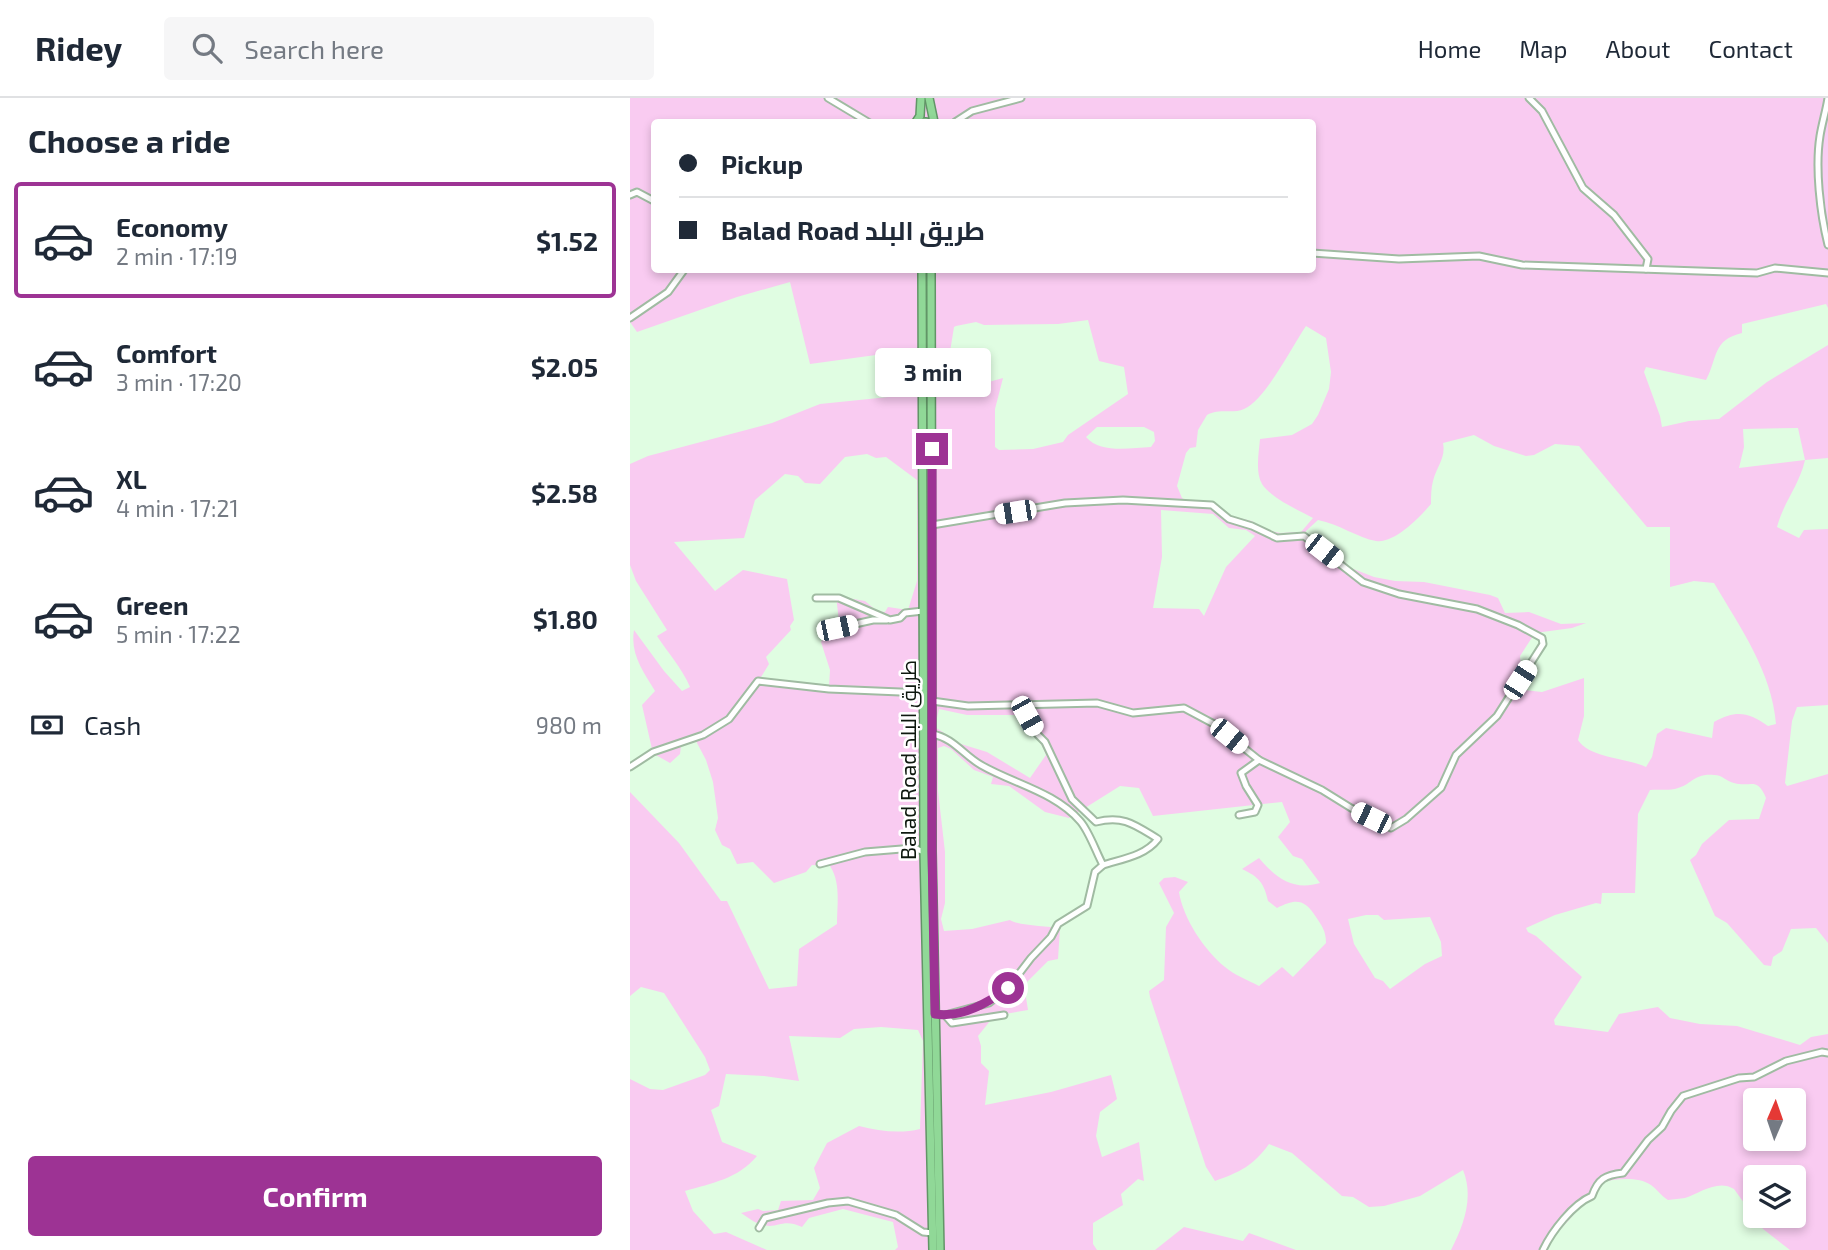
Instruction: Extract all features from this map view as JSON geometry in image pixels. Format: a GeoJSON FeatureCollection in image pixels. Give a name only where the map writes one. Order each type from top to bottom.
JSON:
{"type":"FeatureCollection","features":[{"type":"Feature","properties":{"kind":"highway"},"geometry":{"type":"LineString","coordinates":[[918,119],[921,98]]}},
{"type":"Feature","properties":{"kind":"highway"},"geometry":{"type":"LineString","coordinates":[[929,98],[933,119]]}},
{"type":"Feature","properties":{"kind":"highway","name":"Balad Road طريق البلد"},"geometry":{"type":"LineString","coordinates":[[922,273],[924,852],[940,1250]]}},
{"type":"Feature","properties":{"kind":"highway","name":"Balad Road طريق البلد"},"geometry":{"type":"LineString","coordinates":[[931,273],[933,1250]]}},
{"type":"Feature","properties":{"kind":"street"},"geometry":{"type":"LineString","coordinates":[[828,98],[863,119]]}},
{"type":"Feature","properties":{"kind":"street"},"geometry":{"type":"LineString","coordinates":[[960,119],[972,111],[1021,98]]}},
{"type":"Feature","properties":{"kind":"street"},"geometry":{"type":"LineString","coordinates":[[1529,98],[1542,111],[1583,188],[1614,215],[1648,259],[1646,269]]}},
{"type":"Feature","properties":{"kind":"street"},"geometry":{"type":"LineString","coordinates":[[1828,98],[1820,135],[1818,171],[1828,245]]}},
{"type":"Feature","properties":{"kind":"street"},"geometry":{"type":"LineString","coordinates":[[630,195],[637,191],[651,199]]}},
{"type":"Feature","properties":{"kind":"street"},"geometry":{"type":"LineString","coordinates":[[1316,253],[1399,259],[1479,256],[1522,265],[1757,273],[1775,268],[1828,273]]}},
{"type":"Feature","properties":{"kind":"street"},"geometry":{"type":"LineString","coordinates":[[630,318],[668,292],[682,273]]}},
{"type":"Feature","properties":{"kind":"street"},"geometry":{"type":"LineString","coordinates":[[932,525],[1065,503],[1123,500],[1212,505],[1228,519],[1252,526],[1277,538],[1304,536],[1363,582],[1399,594],[1477,609],[1518,625],[1542,638],[1543,644],[1497,716],[1456,755],[1441,788],[1406,819],[1391,828],[1322,790],[1259,760],[1214,724],[1184,708],[1133,713],[1097,703],[1022,707],[968,706],[932,701]]}},
{"type":"Feature","properties":{"kind":"street"},"geometry":{"type":"LineString","coordinates":[[816,598],[839,598],[890,620]]}},
{"type":"Feature","properties":{"kind":"street"},"geometry":{"type":"LineString","coordinates":[[837,628],[873,620],[890,620],[900,618],[905,613],[923,611]]}},
{"type":"Feature","properties":{"kind":"street"},"geometry":{"type":"LineString","coordinates":[[630,768],[653,752],[703,735],[729,719],[758,681],[829,690],[924,693]]}},
{"type":"Feature","properties":{"kind":"street"},"geometry":{"type":"LineString","coordinates":[[931,1014],[945,1015],[989,1003],[1008,988],[1051,937],[1058,923],[1087,906],[1095,872],[1102,865],[1118,862],[1151,848],[1158,839],[1132,823],[1113,818],[1096,822],[1072,799],[1045,742],[1022,707]]}},
{"type":"Feature","properties":{"kind":"street"},"geometry":{"type":"LineString","coordinates":[[932,734],[944,736],[981,765],[1066,808],[1082,822],[1102,865]]}},
{"type":"Feature","properties":{"kind":"street"},"geometry":{"type":"LineString","coordinates":[[1239,815],[1255,812],[1258,805],[1241,773],[1259,760]]}},
{"type":"Feature","properties":{"kind":"street"},"geometry":{"type":"LineString","coordinates":[[820,864],[865,852],[914,848],[924,852]]}},
{"type":"Feature","properties":{"kind":"street"},"geometry":{"type":"LineString","coordinates":[[945,1015],[952,1023],[1004,1015]]}},
{"type":"Feature","properties":{"kind":"street"},"geometry":{"type":"LineString","coordinates":[[1543,1250],[1548,1240],[1582,1200],[1592,1196],[1596,1184],[1606,1175],[1623,1174],[1648,1140],[1662,1128],[1683,1096],[1739,1078],[1754,1077],[1786,1061],[1828,1052]]}},
{"type":"Feature","properties":{"kind":"street"},"geometry":{"type":"LineString","coordinates":[[759,1228],[765,1218],[848,1201],[896,1215],[923,1232],[933,1233]]}},
{"type":"Feature","properties":{"kind":"shaded area"},"geometry":{"type":"Polygon","coordinates":[[[630,98],[1828,98],[1828,308],[1826,304],[1742,324],[1742,333],[1725,340],[1717,351],[1706,380],[1646,367],[1644,372],[1662,427],[1689,421],[1719,419],[1767,382],[1828,345],[1828,458],[1805,460],[1777,527],[1799,538],[1804,530],[1828,529],[1828,705],[1797,707],[1792,721],[1785,783],[1787,786],[1828,774],[1828,943],[1816,928],[1791,929],[1782,951],[1773,957],[1771,966],[1764,965],[1727,923],[1715,916],[1690,860],[1702,844],[1729,820],[1759,819],[1766,798],[1756,785],[1734,783],[1714,775],[1697,777],[1675,789],[1650,790],[1638,814],[1635,893],[1602,893],[1601,904],[1596,903],[1555,915],[1526,928],[1582,977],[1554,1020],[1555,1025],[1608,1032],[1619,1014],[1658,1007],[1670,1018],[1700,1024],[1737,1026],[1800,1045],[1811,1037],[1828,1034],[1828,1250],[1790,1250],[1762,1228],[1806,1228],[1806,1165],[1743,1165],[1743,1201],[1734,1189],[1722,1185],[1685,1198],[1668,1200],[1651,1185],[1640,1180],[1601,1182],[1594,1200],[1586,1201],[1550,1241],[1547,1250],[1451,1250],[1466,1211],[1468,1190],[1463,1170],[1420,1196],[1384,1206],[1369,1207],[1353,1197],[1342,1196],[1292,1153],[1269,1144],[1245,1167],[1215,1181],[1206,1167],[1150,997],[1149,991],[1164,980],[1166,927],[1174,913],[1159,883],[1164,878],[1175,877],[1188,882],[1179,892],[1190,923],[1202,943],[1229,970],[1259,986],[1282,967],[1293,977],[1326,943],[1323,929],[1312,911],[1303,903],[1294,902],[1277,908],[1268,901],[1260,881],[1242,869],[1259,858],[1279,877],[1293,884],[1320,883],[1302,859],[1293,856],[1278,837],[1290,822],[1282,802],[1153,816],[1139,788],[1120,786],[1069,818],[1045,812],[1009,786],[991,784],[993,777],[974,770],[944,746],[938,748],[938,791],[945,852],[945,903],[941,919],[944,931],[972,929],[1010,920],[1026,925],[1060,928],[1058,959],[1048,961],[1024,985],[1028,1010],[994,1016],[978,1036],[981,1063],[989,1071],[985,1105],[1051,1092],[1111,1075],[1117,1099],[1100,1112],[1096,1136],[1102,1157],[1139,1142],[1144,1181],[1138,1179],[1121,1194],[1123,1205],[1093,1223],[1093,1244],[1097,1250],[895,1250],[898,1247],[893,1222],[843,1209],[809,1218],[802,1227],[790,1223],[768,1226],[759,1224],[741,1213],[758,1209],[778,1210],[781,1201],[813,1200],[820,1188],[814,1168],[827,1143],[859,1126],[890,1131],[920,1129],[923,1041],[918,1030],[881,1027],[854,1029],[840,1038],[789,1036],[799,1081],[726,1074],[719,1106],[711,1110],[722,1142],[757,1156],[733,1175],[685,1191],[693,1211],[714,1234],[726,1232],[767,1250],[630,1250],[630,1079],[650,1089],[663,1090],[705,1075],[710,1070],[705,1057],[664,993],[641,987],[630,996],[630,792],[679,843],[721,901],[727,901],[769,989],[797,986],[799,949],[837,924],[838,901],[836,879],[830,866],[812,865],[806,872],[774,883],[753,862],[737,864],[730,849],[722,845],[715,830],[718,818],[713,782],[696,741],[681,746],[680,754],[670,763],[654,754],[630,771],[630,763],[652,749],[642,705],[655,691],[636,655],[634,630],[682,691],[690,687],[657,636],[667,630],[636,581],[630,565],[630,464],[648,456],[772,423],[820,404],[908,395],[905,351],[810,364],[790,282],[737,297],[637,332],[630,322],[630,98]],[[1088,320],[1058,324],[984,325],[976,322],[954,327],[943,395],[1003,378],[995,409],[995,447],[999,450],[1033,449],[1063,442],[1068,435],[1128,394],[1124,367],[1099,361],[1088,320]],[[1306,326],[1261,395],[1244,409],[1207,415],[1198,430],[1196,447],[1190,448],[1186,453],[1177,486],[1182,498],[1189,502],[1207,501],[1217,504],[1230,516],[1252,521],[1266,530],[1280,533],[1301,532],[1313,518],[1285,503],[1262,484],[1258,462],[1260,439],[1292,435],[1312,424],[1318,415],[1329,389],[1331,372],[1326,338],[1306,326]],[[1097,427],[1086,437],[1100,446],[1116,449],[1151,447],[1155,441],[1154,432],[1144,427],[1097,427]],[[1798,428],[1743,429],[1744,447],[1739,468],[1805,460],[1798,428]],[[1474,435],[1443,443],[1443,453],[1432,484],[1431,504],[1398,534],[1383,541],[1376,541],[1318,520],[1306,531],[1306,536],[1332,550],[1351,568],[1374,577],[1424,582],[1490,595],[1498,598],[1505,613],[1529,612],[1561,624],[1586,623],[1572,628],[1535,633],[1520,656],[1524,690],[1542,692],[1584,678],[1584,716],[1578,740],[1591,751],[1646,767],[1652,757],[1657,734],[1666,728],[1712,738],[1714,722],[1735,714],[1748,715],[1768,726],[1776,724],[1768,686],[1761,668],[1714,583],[1694,581],[1670,587],[1670,527],[1647,527],[1579,446],[1555,444],[1534,455],[1526,456],[1494,446],[1474,435]],[[867,454],[845,457],[820,484],[805,483],[798,476],[785,474],[755,500],[744,538],[674,542],[715,591],[743,570],[787,579],[794,620],[790,626],[791,630],[766,657],[769,664],[761,677],[829,687],[830,670],[821,642],[839,621],[836,596],[865,601],[877,611],[885,612],[888,607],[908,610],[917,581],[917,480],[886,457],[876,458],[867,454]],[[1161,510],[1162,557],[1153,608],[1199,609],[1204,616],[1226,567],[1255,536],[1246,530],[1229,528],[1213,514],[1161,510]],[[939,709],[935,727],[961,744],[987,752],[1030,778],[1046,755],[1042,745],[1017,715],[967,715],[939,709]],[[1378,915],[1348,919],[1354,944],[1375,978],[1383,981],[1390,989],[1425,964],[1442,956],[1441,942],[1430,917],[1384,920],[1378,915]]]}},
{"type":"Feature","properties":{"kind":"shaded area"},"geometry":{"type":"Polygon","coordinates":[[[1184,1227],[1243,1241],[1249,1233],[1296,1250],[1155,1250],[1184,1227]]]}},
{"type":"Feature","properties":{"kind":"route"},"geometry":{"type":"LineString","coordinates":[[932,449],[932,851],[935,1014],[945,1015],[989,1003],[1008,988]]}}]}
